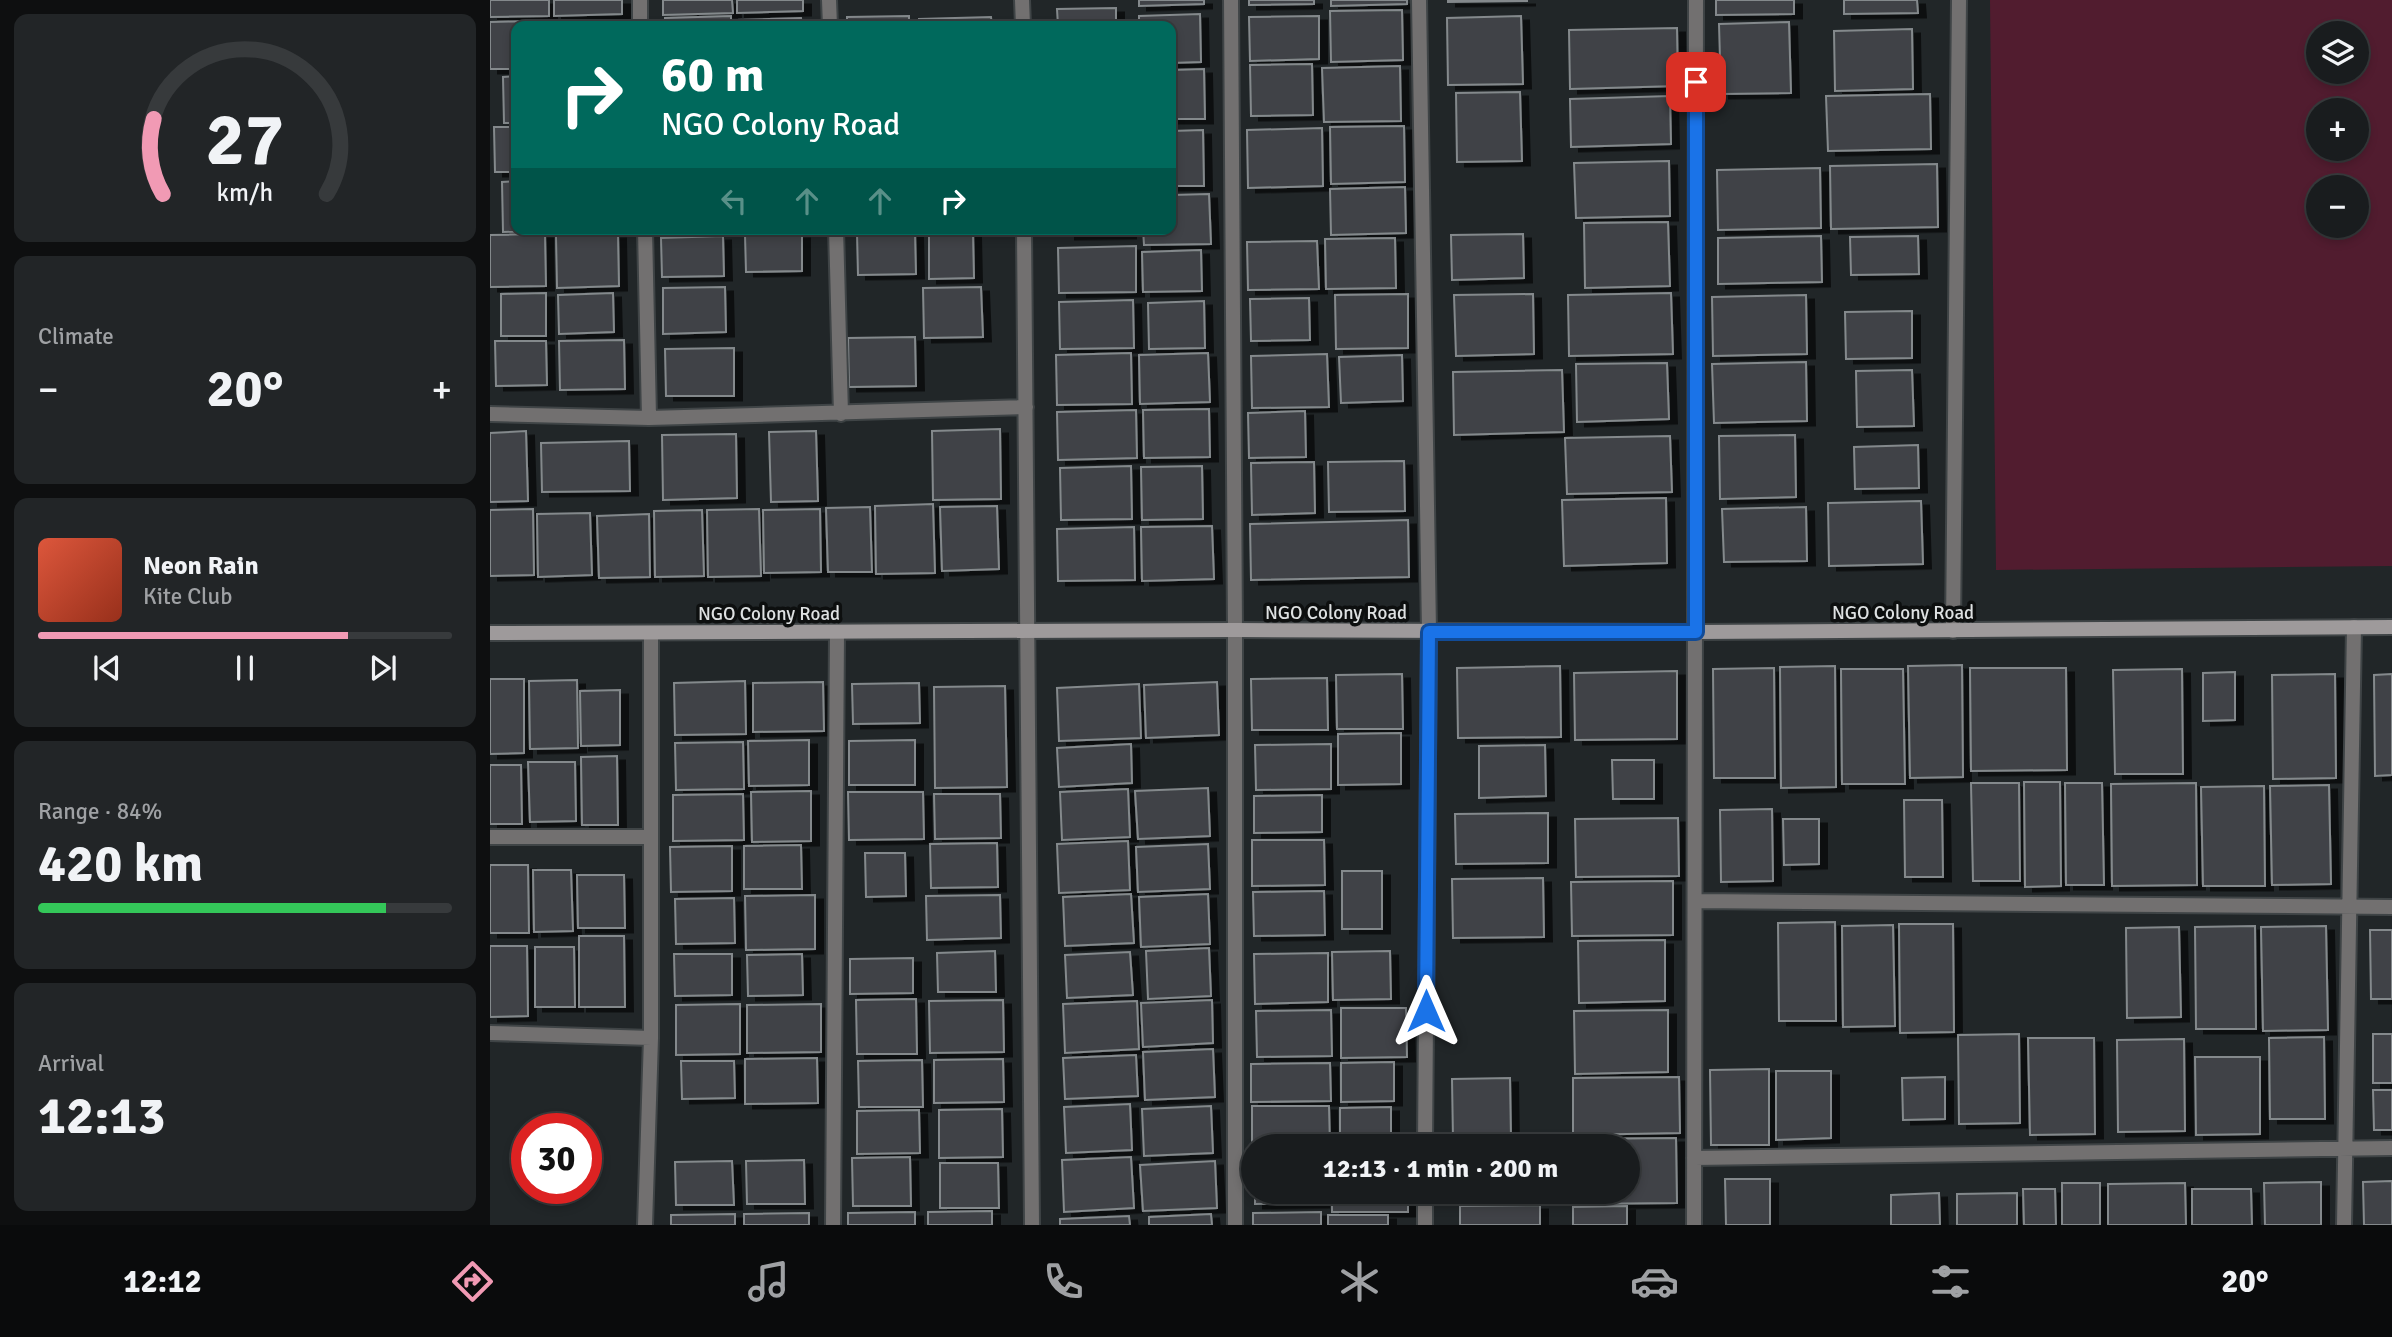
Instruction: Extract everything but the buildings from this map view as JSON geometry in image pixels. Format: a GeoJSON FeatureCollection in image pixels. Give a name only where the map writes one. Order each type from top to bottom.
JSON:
{"type":"FeatureCollection","features":[{"type":"Feature","properties":{"kind":"street"},"geometry":{"type":"LineString","coordinates":[[639,0],[640,21]]}},
{"type":"Feature","properties":{"kind":"street"},"geometry":{"type":"LineString","coordinates":[[829,0],[830,21]]}},
{"type":"Feature","properties":{"kind":"street"},"geometry":{"type":"LineString","coordinates":[[1022,0],[1023,21]]}},
{"type":"Feature","properties":{"kind":"street"},"geometry":{"type":"LineString","coordinates":[[1231,0],[1235,630],[1234,1225]]}},
{"type":"Feature","properties":{"kind":"street"},"geometry":{"type":"LineString","coordinates":[[1419,0],[1429,632],[1425,1134]]}},
{"type":"Feature","properties":{"kind":"street"},"geometry":{"type":"LineString","coordinates":[[1693,1225],[1696,0]]}},
{"type":"Feature","properties":{"kind":"street"},"geometry":{"type":"LineString","coordinates":[[1953,631],[1959,0]]}},
{"type":"Feature","properties":{"kind":"street"},"geometry":{"type":"LineString","coordinates":[[645,235],[649,418]]}},
{"type":"Feature","properties":{"kind":"street"},"geometry":{"type":"LineString","coordinates":[[836,235],[841,414]]}},
{"type":"Feature","properties":{"kind":"street"},"geometry":{"type":"LineString","coordinates":[[1024,235],[1032,1225]]}},
{"type":"Feature","properties":{"kind":"street"},"geometry":{"type":"LineString","coordinates":[[490,414],[649,418],[1026,407]]}},
{"type":"Feature","properties":{"kind":"street"},"geometry":{"type":"LineString","coordinates":[[2344,1225],[2354,626]]}},
{"type":"Feature","properties":{"kind":"street","name":"NGO Colony Road"},"geometry":{"type":"LineString","coordinates":[[490,633],[1235,630],[1696,632],[2392,627]]}},
{"type":"Feature","properties":{"kind":"street"},"geometry":{"type":"LineString","coordinates":[[833,1225],[837,632]]}},
{"type":"Feature","properties":{"kind":"street"},"geometry":{"type":"LineString","coordinates":[[645,1225],[651,1038],[651,633]]}},
{"type":"Feature","properties":{"kind":"street"},"geometry":{"type":"LineString","coordinates":[[490,838],[651,837]]}},
{"type":"Feature","properties":{"kind":"street"},"geometry":{"type":"LineString","coordinates":[[1695,901],[2392,907]]}},
{"type":"Feature","properties":{"kind":"street"},"geometry":{"type":"LineString","coordinates":[[490,1033],[651,1038]]}},
{"type":"Feature","properties":{"kind":"street"},"geometry":{"type":"LineString","coordinates":[[1694,1158],[2392,1148]]}},
{"type":"Feature","properties":{"kind":"street"},"geometry":{"type":"LineString","coordinates":[[1424,1225],[1425,1204]]}},
{"type":"Feature","properties":{"kind":"shaded area"},"geometry":{"type":"Polygon","coordinates":[[[1990,0],[2392,0],[2392,566],[1996,570],[1990,0]]]}},
{"type":"Feature","properties":{"kind":"route"},"geometry":{"type":"LineString","coordinates":[[1426,1011],[1429,632],[1696,632],[1696,82]]}}]}
